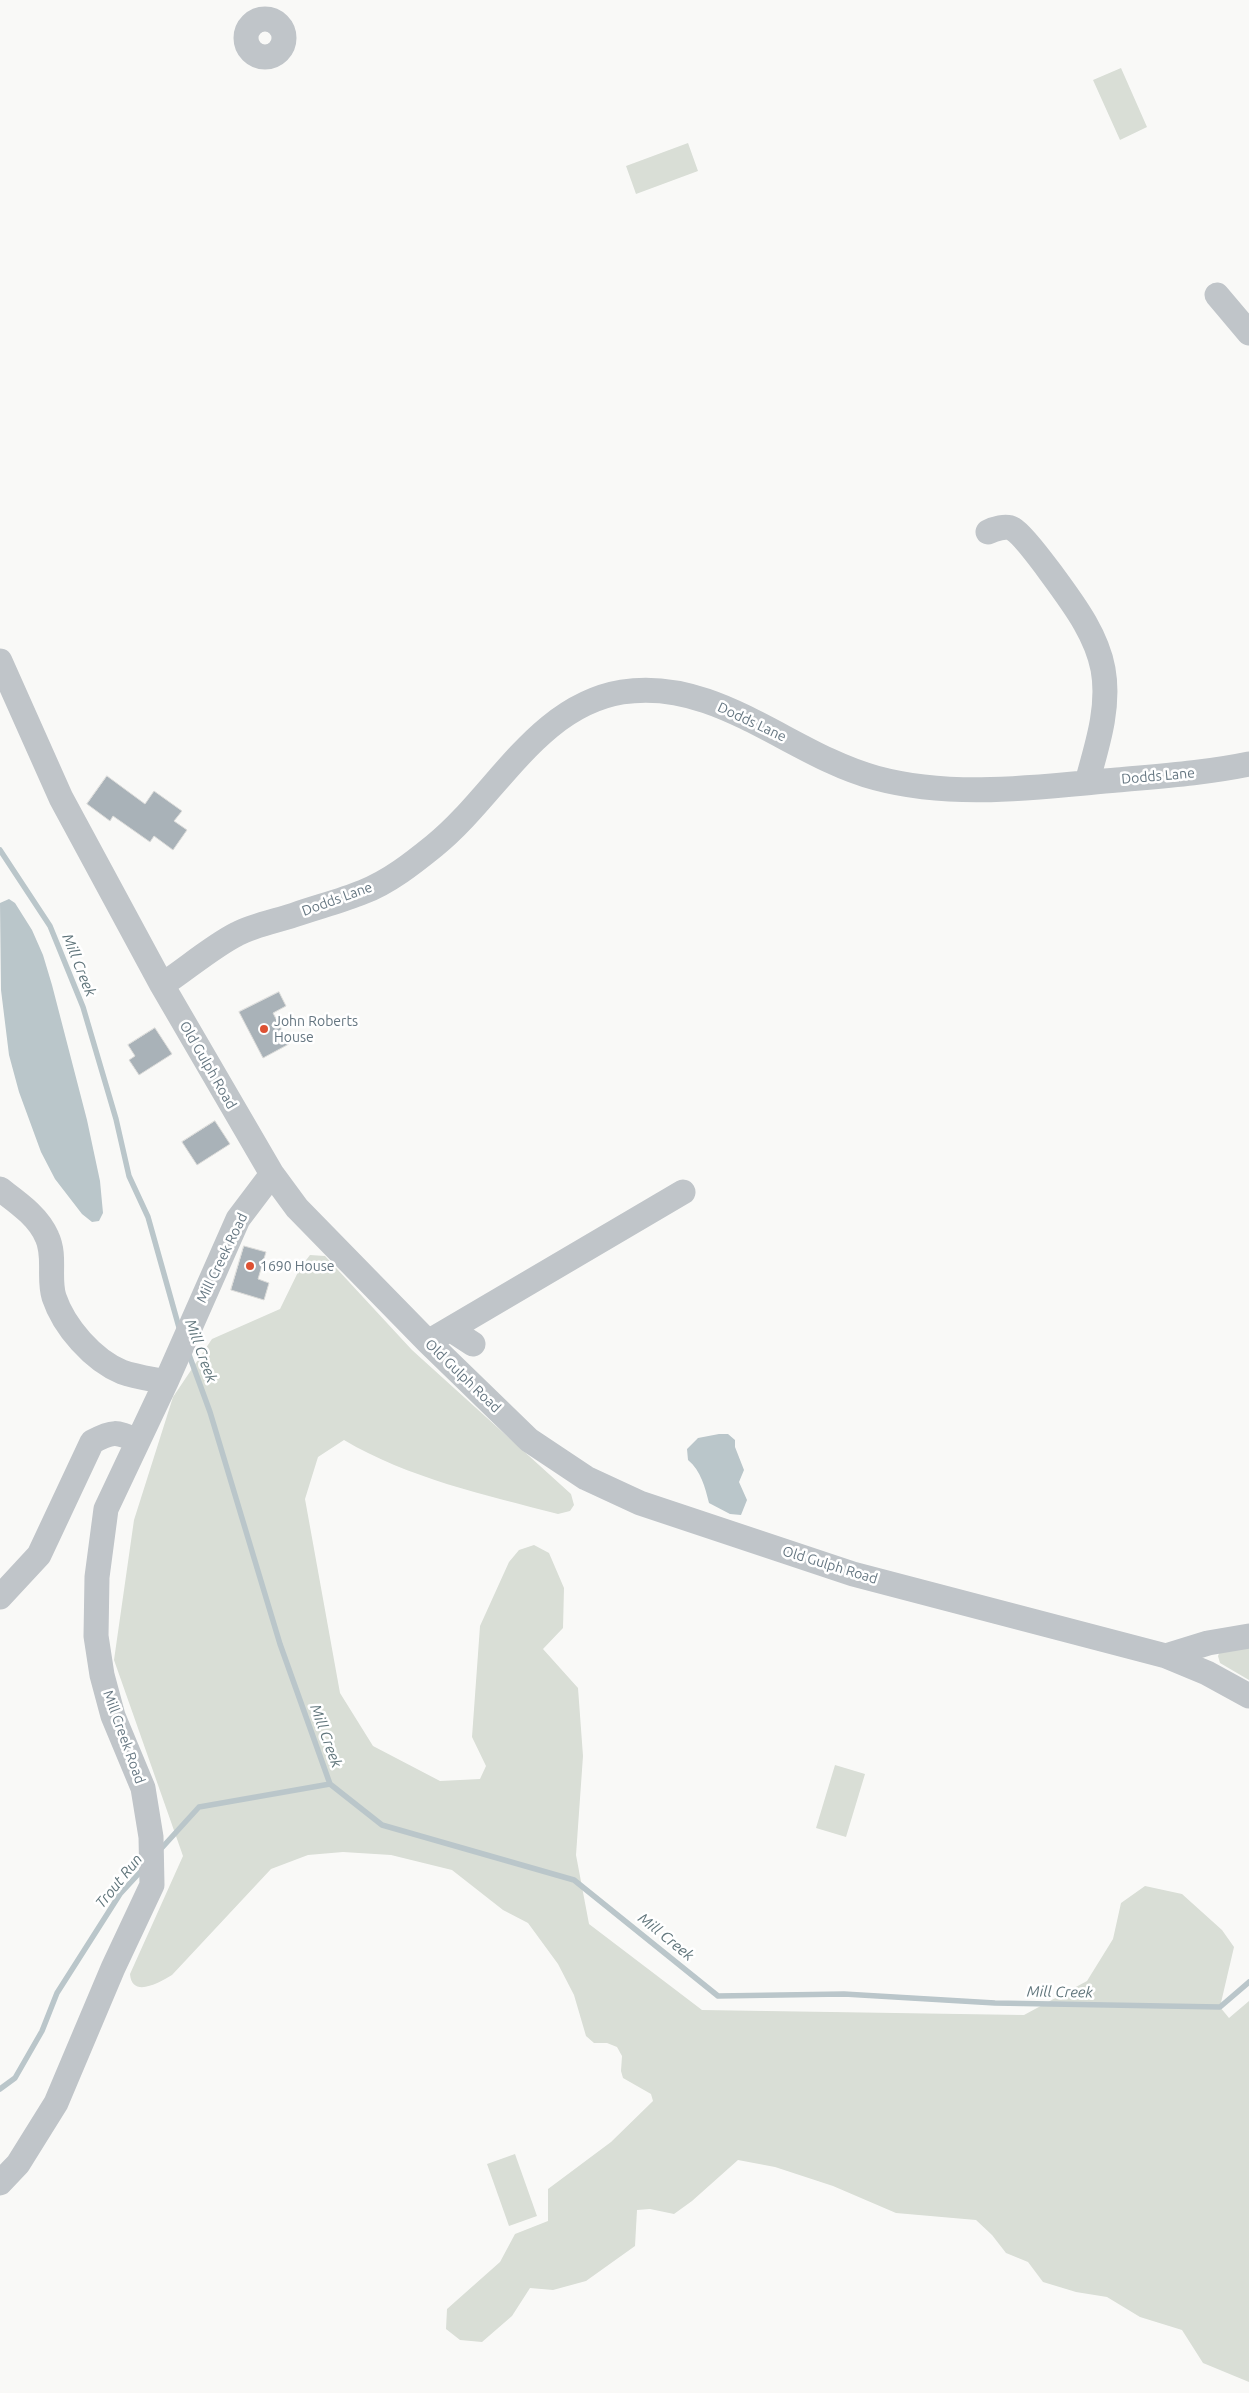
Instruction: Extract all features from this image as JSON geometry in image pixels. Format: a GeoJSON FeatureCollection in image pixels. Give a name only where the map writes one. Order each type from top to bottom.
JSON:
{"type":"FeatureCollection","features":[{"type":"Feature","properties":{"kind":"street"},"geometry":{"type":"LineString","coordinates":[[1217,295],[1249,333]]}},
{"type":"Feature","properties":{"kind":"street"},"geometry":{"type":"LineString","coordinates":[[988,532],[1006,527],[1014,530],[1036,554],[1084,621],[1096,645],[1103,670],[1104,696],[1102,725],[1087,782]]}},
{"type":"Feature","properties":{"kind":"street","name":"Old Gulph Road"},"geometry":{"type":"LineString","coordinates":[[0,661],[61,798],[162,985],[272,1174],[297,1208],[428,1342],[529,1440],[586,1478],[640,1503],[853,1574],[1166,1656],[1207,1673],[1249,1696]]}},
{"type":"Feature","properties":{"kind":"street","name":"Dodds Lane"},"geometry":{"type":"LineString","coordinates":[[162,985],[237,933],[365,891],[392,877],[435,846],[477,806],[552,724],[574,709],[596,698],[623,692],[648,690],[700,700],[734,711],[836,765],[905,785],[943,789],[990,789],[1200,772],[1249,764]]}},
{"type":"Feature","properties":{"kind":"street","name":"Mill Creek Road"},"geometry":{"type":"LineString","coordinates":[[0,2184],[18,2164],[56,2103],[113,1968],[152,1885],[143,1788],[113,1716],[102,1675],[96,1636],[97,1577],[106,1509],[171,1372],[238,1220],[272,1174]]}},
{"type":"Feature","properties":{"kind":"street"},"geometry":{"type":"LineString","coordinates":[[0,1189],[40,1224],[48,1238],[52,1251],[51,1281],[54,1297],[65,1320],[78,1338],[101,1359],[121,1372],[171,1372]]}},
{"type":"Feature","properties":{"kind":"street"},"geometry":{"type":"LineString","coordinates":[[428,1342],[683,1192]]}},
{"type":"Feature","properties":{"kind":"street"},"geometry":{"type":"LineString","coordinates":[[450,1329],[473,1344]]}},
{"type":"Feature","properties":{"kind":"street"},"geometry":{"type":"LineString","coordinates":[[0,1597],[39,1555],[92,1442],[108,1433],[121,1433],[137,1441]]}},
{"type":"Feature","properties":{"kind":"street"},"geometry":{"type":"LineString","coordinates":[[1166,1656],[1208,1643],[1249,1636]]}},
{"type":"Feature","properties":{"kind":"shaded area"},"geometry":{"type":"Polygon","coordinates":[[[1121,68],[1147,127],[1120,140],[1093,80],[1121,68]]]}},
{"type":"Feature","properties":{"kind":"shaded area"},"geometry":{"type":"Polygon","coordinates":[[[688,143],[698,171],[636,194],[626,166],[688,143]]]}},
{"type":"Feature","properties":{"kind":"shaded area"},"geometry":{"type":"Polygon","coordinates":[[[9,899],[15,903],[32,930],[43,955],[52,985],[87,1120],[100,1181],[103,1213],[99,1221],[92,1222],[82,1214],[55,1179],[41,1152],[19,1092],[9,1055],[1,990],[0,903],[9,899]]]}},
{"type":"Feature","properties":{"kind":"shaded area"},"geometry":{"type":"Polygon","coordinates":[[[310,1255],[325,1256],[412,1350],[571,1494],[574,1505],[570,1511],[558,1514],[475,1492],[394,1465],[344,1440],[318,1457],[305,1499],[340,1693],[373,1746],[440,1781],[480,1779],[486,1766],[472,1737],[480,1626],[509,1562],[519,1550],[534,1545],[549,1553],[564,1588],[563,1628],[543,1649],[578,1688],[583,1756],[576,1855],[589,1924],[702,2010],[1024,2015],[1087,1981],[1113,1939],[1121,1903],[1145,1886],[1182,1894],[1222,1930],[1234,1947],[1220,2007],[1229,2018],[1249,2001],[1249,2382],[1203,2363],[1182,2330],[1140,2317],[1107,2297],[1076,2292],[1043,2282],[1028,2262],[1006,2253],[992,2235],[976,2220],[896,2213],[833,2186],[775,2167],[738,2160],[692,2201],[674,2214],[650,2209],[637,2210],[635,2246],[586,2281],[553,2290],[530,2288],[512,2316],[482,2342],[460,2340],[446,2329],[447,2309],[500,2262],[515,2234],[548,2221],[548,2189],[611,2142],[653,2101],[651,2094],[623,2078],[621,2071],[622,2056],[617,2047],[607,2043],[594,2043],[586,2036],[574,1995],[558,1964],[528,1923],[503,1910],[452,1870],[391,1855],[343,1852],[308,1855],[271,1869],[172,1975],[147,1986],[136,1986],[132,1982],[130,1974],[183,1856],[114,1660],[134,1520],[173,1397],[212,1339],[280,1309],[300,1268],[310,1255]]]}},
{"type":"Feature","properties":{"kind":"shaded area"},"geometry":{"type":"Polygon","coordinates":[[[728,1434],[735,1440],[735,1447],[744,1470],[739,1482],[747,1500],[741,1515],[730,1514],[709,1503],[699,1474],[688,1460],[687,1449],[698,1438],[728,1434]]]}},
{"type":"Feature","properties":{"kind":"shaded area"},"geometry":{"type":"Polygon","coordinates":[[[1249,1642],[1249,1680],[1220,1663],[1218,1656],[1220,1651],[1249,1642]]]}},
{"type":"Feature","properties":{"kind":"shaded area"},"geometry":{"type":"Polygon","coordinates":[[[835,1765],[865,1774],[846,1837],[816,1828],[835,1765]]]}},
{"type":"Feature","properties":{"kind":"shaded area"},"geometry":{"type":"Polygon","coordinates":[[[515,2154],[537,2216],[509,2226],[487,2164],[515,2154]]]}},
{"type":"Feature","properties":{"kind":"building"},"geometry":{"type":"Polygon","coordinates":[[[107,776],[145,804],[154,791],[182,811],[174,821],[187,830],[173,850],[154,836],[150,842],[113,816],[110,821],[87,804],[107,776]]]}},
{"type":"Feature","properties":{"kind":"building","name":"John Roberts House"},"geometry":{"type":"Polygon","coordinates":[[[279,992],[286,1006],[273,1013],[289,1044],[263,1058],[239,1012],[279,992]]]}},
{"type":"Feature","properties":{"kind":"building"},"geometry":{"type":"Polygon","coordinates":[[[155,1028],[172,1054],[139,1075],[129,1060],[135,1056],[128,1045],[155,1028]]]}},
{"type":"Feature","properties":{"kind":"building"},"geometry":{"type":"Polygon","coordinates":[[[215,1121],[230,1144],[197,1165],[182,1142],[215,1121]]]}},
{"type":"Feature","properties":{"kind":"building","name":"1690 House"},"geometry":{"type":"Polygon","coordinates":[[[244,1246],[266,1252],[258,1279],[269,1283],[264,1300],[231,1290],[244,1246]]]}},
{"type":"Feature","properties":{"kind":"waterway","name":"Mill Creek"},"geometry":{"type":"LineString","coordinates":[[0,850],[50,926],[83,1007],[116,1119],[129,1176],[148,1217],[180,1331]]}},
{"type":"Feature","properties":{"kind":"waterway","name":"Mill Creek"},"geometry":{"type":"LineString","coordinates":[[188,1352],[210,1412],[280,1644],[330,1784],[382,1825],[574,1880],[718,1996],[844,1994],[995,2003],[1220,2007],[1249,1982]]}},
{"type":"Feature","properties":{"kind":"waterway","name":"Trout Run"},"geometry":{"type":"LineString","coordinates":[[159,1851],[199,1807],[330,1784]]}},
{"type":"Feature","properties":{"kind":"waterway","name":"Trout Run"},"geometry":{"type":"LineString","coordinates":[[0,2089],[15,2078],[42,2031],[57,1993],[120,1894],[143,1869]]}},
{"type":"Feature","properties":{"kind":"place","name":"John Roberts House"},"geometry":{"type":"Point","coordinates":[264,1029]}},
{"type":"Feature","properties":{"kind":"place","name":"1690 House"},"geometry":{"type":"Point","coordinates":[250,1266]}}]}
